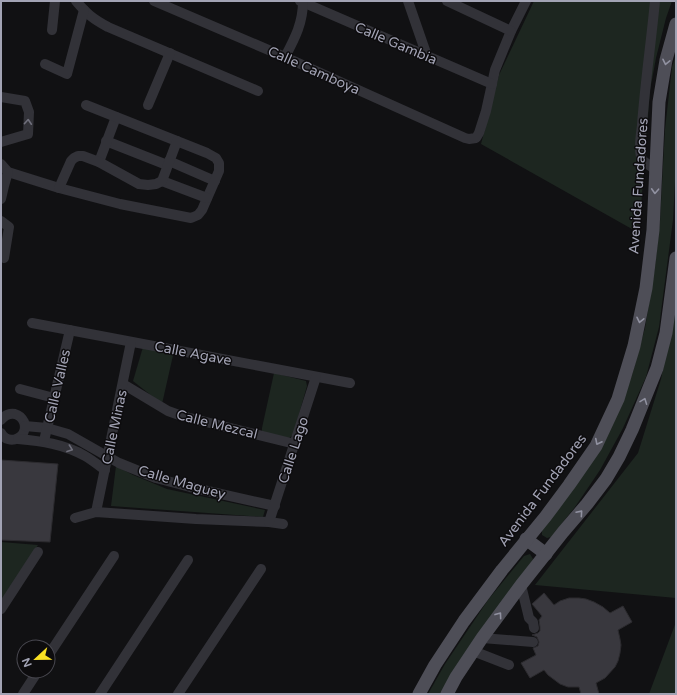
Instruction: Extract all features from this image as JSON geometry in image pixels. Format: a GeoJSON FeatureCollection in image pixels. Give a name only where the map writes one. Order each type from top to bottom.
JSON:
{"type":"FeatureCollection","features":[{"type":"Feature","properties":{"kind":"main road","name":"Avenida Fundadores"},"geometry":{"type":"LineString","coordinates":[[419,694],[435,665],[464,622],[526,539],[565,491],[596,446],[618,399],[634,346],[646,288],[653,230],[659,102],[666,60],[676,24]]}},
{"type":"Feature","properties":{"kind":"main road"},"geometry":{"type":"LineString","coordinates":[[447,694],[456,677],[482,638],[521,585],[606,479],[619,457],[632,430],[654,375],[666,333],[676,258]]}},
{"type":"Feature","properties":{"kind":"main road"},"geometry":{"type":"LineString","coordinates":[[526,539],[546,554]]}},
{"type":"Feature","properties":{"kind":"street"},"geometry":{"type":"LineString","coordinates":[[52,30],[55,1]]}},
{"type":"Feature","properties":{"kind":"street"},"geometry":{"type":"LineString","coordinates":[[76,1],[95,20],[108,27],[258,91]]}},
{"type":"Feature","properties":{"kind":"street","name":"Calle Camboya"},"geometry":{"type":"LineString","coordinates":[[154,1],[285,57],[469,139],[476,138],[480,133],[492,84]]}},
{"type":"Feature","properties":{"kind":"street"},"geometry":{"type":"LineString","coordinates":[[285,57],[297,34],[302,20],[302,1]]}},
{"type":"Feature","properties":{"kind":"street","name":"Calle Gambia"},"geometry":{"type":"LineString","coordinates":[[302,1],[492,84]]}},
{"type":"Feature","properties":{"kind":"street"},"geometry":{"type":"LineString","coordinates":[[408,1],[427,56]]}},
{"type":"Feature","properties":{"kind":"street"},"geometry":{"type":"LineString","coordinates":[[447,1],[510,31]]}},
{"type":"Feature","properties":{"kind":"street"},"geometry":{"type":"LineString","coordinates":[[492,84],[495,70],[510,31],[526,1]]}},
{"type":"Feature","properties":{"kind":"street"},"geometry":{"type":"LineString","coordinates":[[655,1],[646,81],[641,154],[642,160],[656,170]]}},
{"type":"Feature","properties":{"kind":"street"},"geometry":{"type":"LineString","coordinates":[[45,64],[67,74],[84,10]]}},
{"type":"Feature","properties":{"kind":"street"},"geometry":{"type":"LineString","coordinates":[[148,105],[170,53]]}},
{"type":"Feature","properties":{"kind":"street"},"geometry":{"type":"LineString","coordinates":[[1,97],[25,101],[29,112],[28,134],[1,142]]}},
{"type":"Feature","properties":{"kind":"street"},"geometry":{"type":"LineString","coordinates":[[1,199],[3,170],[59,188],[120,204],[191,218],[198,215],[202,210],[220,171],[219,163],[216,158],[207,153],[86,105]]}},
{"type":"Feature","properties":{"kind":"street"},"geometry":{"type":"LineString","coordinates":[[99,162],[116,117]]}},
{"type":"Feature","properties":{"kind":"street"},"geometry":{"type":"LineString","coordinates":[[106,141],[215,181]]}},
{"type":"Feature","properties":{"kind":"street"},"geometry":{"type":"LineString","coordinates":[[59,188],[71,161],[78,156],[83,156],[99,162],[139,184],[156,184],[162,181],[177,141]]}},
{"type":"Feature","properties":{"kind":"street"},"geometry":{"type":"LineString","coordinates":[[162,181],[207,198]]}},
{"type":"Feature","properties":{"kind":"street"},"geometry":{"type":"LineString","coordinates":[[1,221],[9,227],[4,234],[4,258]]}},
{"type":"Feature","properties":{"kind":"street","name":"Calle Agave"},"geometry":{"type":"LineString","coordinates":[[32,323],[350,383]]}},
{"type":"Feature","properties":{"kind":"street","name":"Calle Valles"},"geometry":{"type":"LineString","coordinates":[[44,441],[70,330]]}},
{"type":"Feature","properties":{"kind":"street","name":"Calle Minas"},"geometry":{"type":"LineString","coordinates":[[96,512],[131,342]]}},
{"type":"Feature","properties":{"kind":"street","name":"Calle Lago"},"geometry":{"type":"LineString","coordinates":[[269,522],[316,377]]}},
{"type":"Feature","properties":{"kind":"street","name":"Calle Mezcal"},"geometry":{"type":"LineString","coordinates":[[123,384],[168,411],[182,416],[295,444]]}},
{"type":"Feature","properties":{"kind":"street"},"geometry":{"type":"LineString","coordinates":[[20,389],[54,398]]}},
{"type":"Feature","properties":{"kind":"street"},"geometry":{"type":"LineString","coordinates":[[2,416],[11,413],[18,414],[23,419],[25,426],[24,433],[18,438]]}},
{"type":"Feature","properties":{"kind":"street","name":"Calle Maguey"},"geometry":{"type":"LineString","coordinates":[[25,426],[47,428],[68,434],[119,463],[156,478],[275,506]]}},
{"type":"Feature","properties":{"kind":"street"},"geometry":{"type":"LineString","coordinates":[[1,433],[10,440],[18,438],[44,441],[72,450],[85,456],[105,470]]}},
{"type":"Feature","properties":{"kind":"street","name":"Calle Maguey"},"geometry":{"type":"LineString","coordinates":[[75,518],[96,512],[283,524]]}},
{"type":"Feature","properties":{"kind":"street"},"geometry":{"type":"LineString","coordinates":[[1,609],[38,552]]}},
{"type":"Feature","properties":{"kind":"street"},"geometry":{"type":"LineString","coordinates":[[56,644],[114,556]]}},
{"type":"Feature","properties":{"kind":"street"},"geometry":{"type":"LineString","coordinates":[[100,694],[188,560]]}},
{"type":"Feature","properties":{"kind":"street"},"geometry":{"type":"LineString","coordinates":[[178,694],[261,569]]}},
{"type":"Feature","properties":{"kind":"street"},"geometry":{"type":"LineString","coordinates":[[521,585],[529,618],[533,622],[534,628]]}},
{"type":"Feature","properties":{"kind":"street"},"geometry":{"type":"LineString","coordinates":[[482,638],[533,642]]}},
{"type":"Feature","properties":{"kind":"street"},"geometry":{"type":"LineString","coordinates":[[473,651],[509,665]]}},
{"type":"Feature","properties":{"kind":"street"},"geometry":{"type":"LineString","coordinates":[[23,694],[33,679]]}},
{"type":"Feature","properties":{"kind":"shaded area"},"geometry":{"type":"Polygon","coordinates":[[[534,1],[672,1],[656,58],[650,90],[639,233],[481,144],[499,75],[534,1]]]}},
{"type":"Feature","properties":{"kind":"shaded area"},"geometry":{"type":"Polygon","coordinates":[[[676,55],[676,163],[673,220],[659,327],[646,377],[623,428],[600,470],[575,507],[551,537],[547,538],[542,535],[542,529],[611,426],[632,375],[645,328],[655,267],[660,221],[665,129],[672,67],[676,55]]]}},
{"type":"Feature","properties":{"kind":"shaded area"},"geometry":{"type":"Polygon","coordinates":[[[676,303],[676,598],[535,585],[638,453],[661,379],[676,303]]]}},
{"type":"Feature","properties":{"kind":"shaded area"},"geometry":{"type":"Polygon","coordinates":[[[143,347],[174,351],[162,404],[133,381],[143,347]]]}},
{"type":"Feature","properties":{"kind":"shaded area"},"geometry":{"type":"Polygon","coordinates":[[[274,373],[306,381],[307,386],[293,435],[289,438],[262,432],[274,373]]]}},
{"type":"Feature","properties":{"kind":"shaded area"},"geometry":{"type":"Polygon","coordinates":[[[116,466],[133,475],[167,489],[265,510],[263,517],[111,506],[116,466]]]}},
{"type":"Feature","properties":{"kind":"shaded area"},"geometry":{"type":"Polygon","coordinates":[[[1,542],[38,545],[1,601],[1,542]]]}},
{"type":"Feature","properties":{"kind":"shaded area"},"geometry":{"type":"Polygon","coordinates":[[[530,554],[533,559],[531,566],[443,694],[428,694],[445,664],[488,600],[524,556],[530,554]]]}},
{"type":"Feature","properties":{"kind":"shaded area"},"geometry":{"type":"Polygon","coordinates":[[[676,622],[676,694],[649,694],[676,622]]]}},
{"type":"Feature","properties":{"kind":"building"},"geometry":{"type":"Polygon","coordinates":[[[1,460],[58,464],[50,542],[1,540],[1,460]]]}},
{"type":"Feature","properties":{"kind":"building"},"geometry":{"type":"Polygon","coordinates":[[[544,593],[554,605],[569,598],[579,598],[594,602],[610,613],[623,606],[632,622],[618,630],[621,645],[618,661],[615,667],[605,678],[596,683],[599,694],[581,694],[579,687],[568,687],[560,684],[544,670],[530,678],[521,663],[536,655],[533,648],[538,646],[539,642],[537,637],[532,635],[540,631],[539,620],[542,616],[532,604],[544,593]]]}}]}
